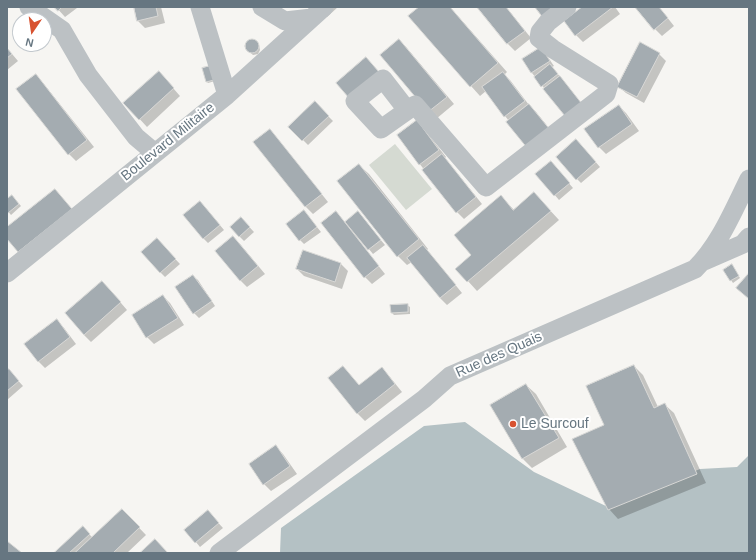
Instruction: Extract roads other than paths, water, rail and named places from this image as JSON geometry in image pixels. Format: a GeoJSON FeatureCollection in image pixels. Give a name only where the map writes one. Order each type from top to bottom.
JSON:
{"type":"FeatureCollection","features":[{"type":"Feature","properties":{"kind":"street"},"geometry":{"type":"LineString","coordinates":[[29,7],[62,30],[92,81],[136,137],[155,153]]}},
{"type":"Feature","properties":{"kind":"street"},"geometry":{"type":"LineString","coordinates":[[200,7],[227,95]]}},
{"type":"Feature","properties":{"kind":"street"},"geometry":{"type":"LineString","coordinates":[[262,7],[285,21],[318,12]]}},
{"type":"Feature","properties":{"kind":"street"},"geometry":{"type":"LineString","coordinates":[[407,110],[415,105],[486,187],[606,94],[609,84],[553,49],[539,38],[540,32],[548,22],[567,7]]}},
{"type":"Feature","properties":{"kind":"street","name":"Boulevard Militaire"},"geometry":{"type":"LineString","coordinates":[[7,273],[227,95],[318,12]]}},
{"type":"Feature","properties":{"kind":"street","name":"Rue des Quais"},"geometry":{"type":"LineString","coordinates":[[219,553],[424,399],[450,376],[695,269],[704,261],[719,239],[749,180]]}},
{"type":"Feature","properties":{"kind":"street"},"geometry":{"type":"LineString","coordinates":[[704,261],[743,244],[749,237]]}},
{"type":"Feature","properties":{"kind":"place","name":"Le Surcouf"},"geometry":{"type":"Point","coordinates":[513,424]}}]}
